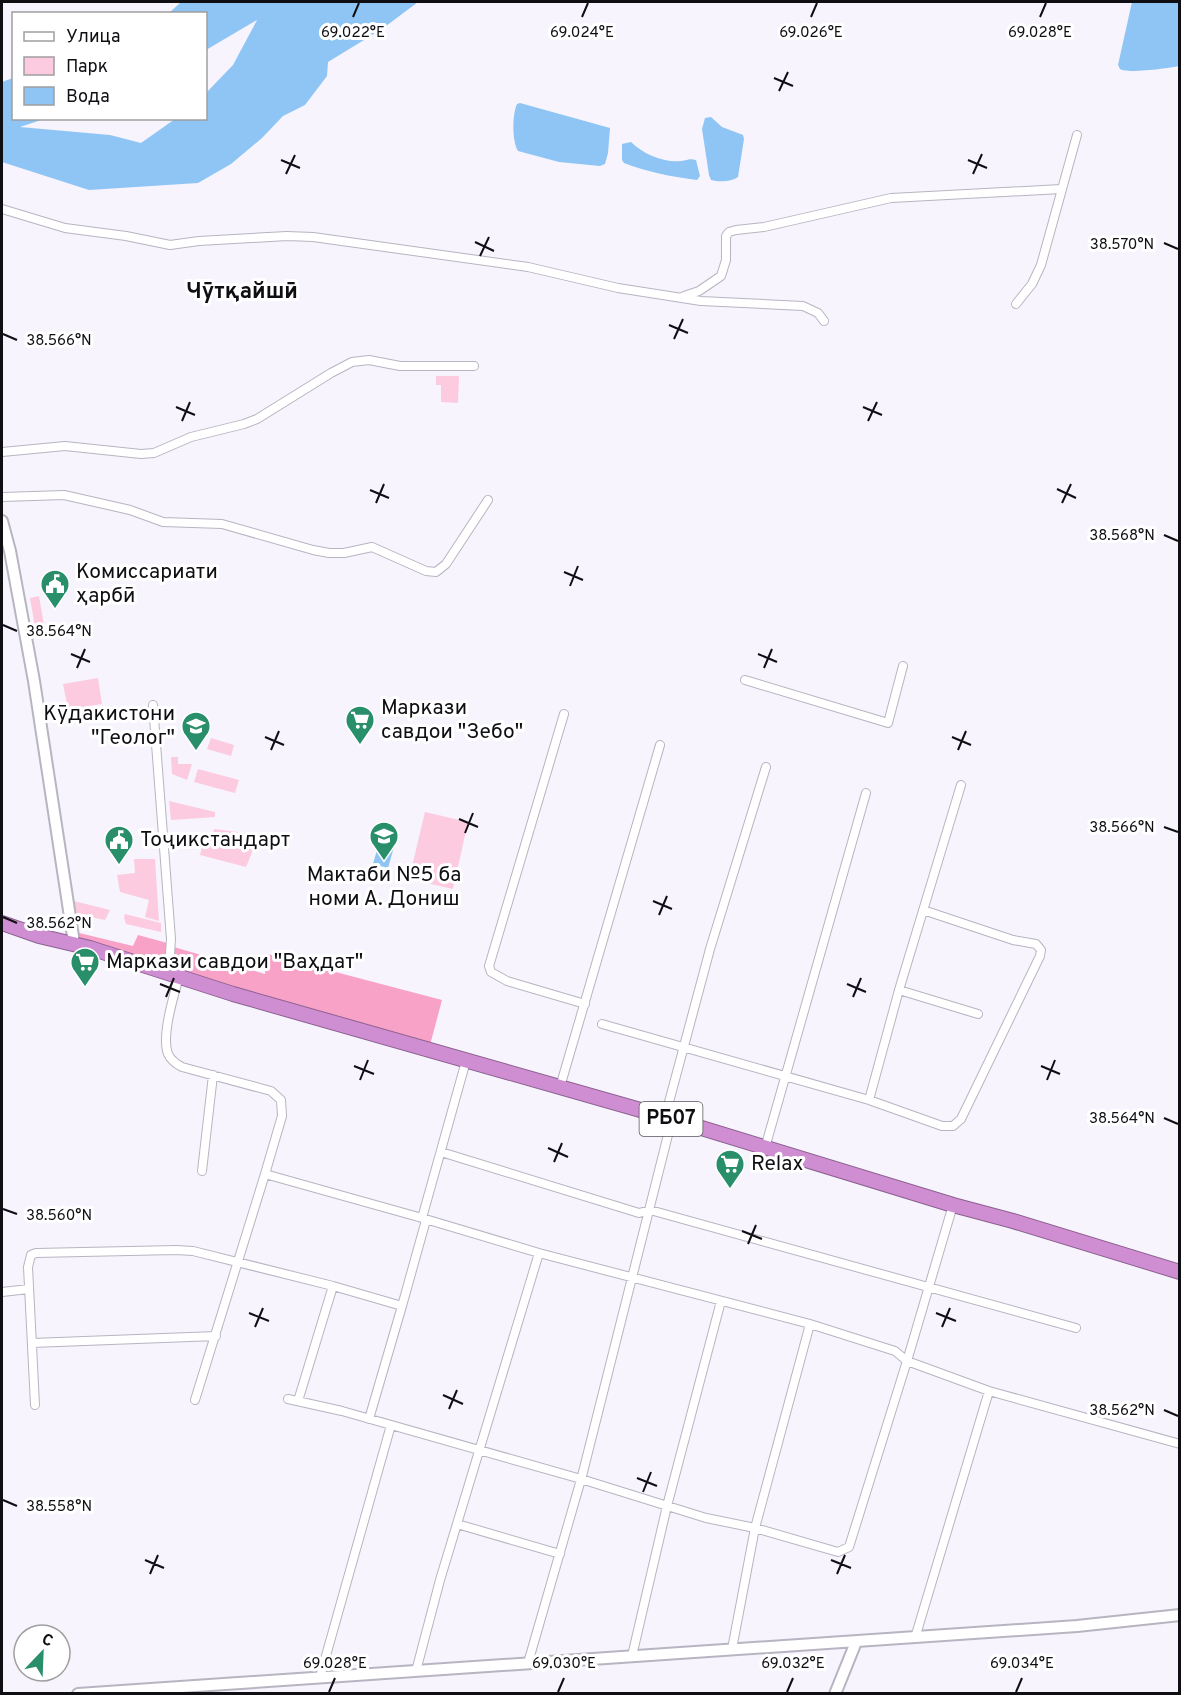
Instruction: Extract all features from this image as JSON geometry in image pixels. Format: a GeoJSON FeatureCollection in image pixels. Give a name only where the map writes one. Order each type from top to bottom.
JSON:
{"type":"FeatureCollection","features":[{"type":"Feature","properties":{"kind":"highway","name":"РБ07"},"geometry":{"type":"LineString","coordinates":[[2,918],[162,971],[668,1118],[1179,1272]]}},
{"type":"Feature","properties":{"kind":"highway","name":"РБ07"},"geometry":{"type":"LineString","coordinates":[[2,923],[39,936],[74,943]]}},
{"type":"Feature","properties":{"kind":"street"},"geometry":{"type":"LineString","coordinates":[[1016,304],[1032,284],[1041,265],[1077,135]]}},
{"type":"Feature","properties":{"kind":"street"},"geometry":{"type":"LineString","coordinates":[[683,297],[699,291],[721,276],[726,260],[726,236],[729,232],[736,230],[891,198],[1061,189]]}},
{"type":"Feature","properties":{"kind":"street"},"geometry":{"type":"LineString","coordinates":[[2,209],[65,228],[126,236],[170,245],[287,236],[313,237],[528,267],[618,288],[701,301],[803,306],[818,313],[824,321]]}},
{"type":"Feature","properties":{"kind":"street"},"geometry":{"type":"LineString","coordinates":[[2,452],[65,446],[141,454],[154,453],[191,437],[257,419],[352,362],[369,360],[400,366],[474,366]]}},
{"type":"Feature","properties":{"kind":"street"},"geometry":{"type":"LineString","coordinates":[[2,497],[64,495],[130,510],[162,522],[222,524],[329,553],[345,553],[372,547],[426,572],[436,572],[446,564],[488,500]]}},
{"type":"Feature","properties":{"kind":"street"},"geometry":{"type":"LineString","coordinates":[[2,520],[10,551],[34,681],[74,943]]}},
{"type":"Feature","properties":{"kind":"street"},"geometry":{"type":"LineString","coordinates":[[745,680],[888,723],[903,666]]}},
{"type":"Feature","properties":{"kind":"street"},"geometry":{"type":"LineString","coordinates":[[153,705],[171,935],[171,953],[162,971]]}},
{"type":"Feature","properties":{"kind":"street"},"geometry":{"type":"LineString","coordinates":[[564,714],[489,966],[491,972],[507,981],[585,1004]]}},
{"type":"Feature","properties":{"kind":"street"},"geometry":{"type":"LineString","coordinates":[[560,1087],[660,745]]}},
{"type":"Feature","properties":{"kind":"street"},"geometry":{"type":"LineString","coordinates":[[528,1663],[581,1479],[650,1210],[683,1047],[710,949],[766,767]]}},
{"type":"Feature","properties":{"kind":"street"},"geometry":{"type":"LineString","coordinates":[[869,1100],[899,990],[961,785]]}},
{"type":"Feature","properties":{"kind":"street"},"geometry":{"type":"LineString","coordinates":[[765,1148],[866,793]]}},
{"type":"Feature","properties":{"kind":"street"},"geometry":{"type":"LineString","coordinates":[[602,1024],[869,1100],[942,1126],[953,1126],[961,1119],[1041,950],[1036,944],[1013,940],[923,910]]}},
{"type":"Feature","properties":{"kind":"street"},"geometry":{"type":"LineString","coordinates":[[179,976],[168,1029],[167,1052],[175,1063],[182,1067],[271,1091],[281,1100],[282,1116],[195,1401]]}},
{"type":"Feature","properties":{"kind":"street"},"geometry":{"type":"LineString","coordinates":[[899,990],[978,1014]]}},
{"type":"Feature","properties":{"kind":"street"},"geometry":{"type":"LineString","coordinates":[[369,1419],[402,1306],[466,1061]]}},
{"type":"Feature","properties":{"kind":"street"},"geometry":{"type":"LineString","coordinates":[[202,1171],[213,1075]]}},
{"type":"Feature","properties":{"kind":"street"},"geometry":{"type":"LineString","coordinates":[[441,1152],[639,1213],[650,1210],[1076,1328]]}},
{"type":"Feature","properties":{"kind":"street"},"geometry":{"type":"LineString","coordinates":[[265,1174],[539,1253],[810,1324],[896,1351],[907,1362],[989,1390],[1179,1444]]}},
{"type":"Feature","properties":{"kind":"street"},"geometry":{"type":"LineString","coordinates":[[288,1399],[391,1425],[581,1479],[706,1518],[755,1528],[838,1552],[849,1546],[907,1362],[953,1205]]}},
{"type":"Feature","properties":{"kind":"street"},"geometry":{"type":"LineString","coordinates":[[35,1405],[29,1289],[31,1255],[193,1251],[402,1306]]}},
{"type":"Feature","properties":{"kind":"street"},"geometry":{"type":"LineString","coordinates":[[416,1671],[457,1524],[539,1253]]}},
{"type":"Feature","properties":{"kind":"street"},"geometry":{"type":"LineString","coordinates":[[298,1401],[333,1286]]}},
{"type":"Feature","properties":{"kind":"street"},"geometry":{"type":"LineString","coordinates":[[2,1292],[29,1289]]}},
{"type":"Feature","properties":{"kind":"street"},"geometry":{"type":"LineString","coordinates":[[632,1656],[667,1506],[721,1301]]}},
{"type":"Feature","properties":{"kind":"street"},"geometry":{"type":"LineString","coordinates":[[732,1649],[755,1528],[810,1324]]}},
{"type":"Feature","properties":{"kind":"street"},"geometry":{"type":"LineString","coordinates":[[32,1343],[216,1336]]}},
{"type":"Feature","properties":{"kind":"street"},"geometry":{"type":"LineString","coordinates":[[915,1638],[989,1390]]}},
{"type":"Feature","properties":{"kind":"street"},"geometry":{"type":"LineString","coordinates":[[320,1677],[391,1425]]}},
{"type":"Feature","properties":{"kind":"street"},"geometry":{"type":"LineString","coordinates":[[457,1524],[560,1554]]}},
{"type":"Feature","properties":{"kind":"street"},"geometry":{"type":"LineString","coordinates":[[78,1694],[915,1638],[1077,1626],[1179,1615]]}},
{"type":"Feature","properties":{"kind":"street"},"geometry":{"type":"LineString","coordinates":[[835,1694],[856,1642]]}},
{"type":"Feature","properties":{"kind":"green space"},"geometry":{"type":"Polygon","coordinates":[[[436,376],[459,376],[458,403],[441,402],[441,385],[436,385],[436,376]]]}},
{"type":"Feature","properties":{"kind":"green space"},"geometry":{"type":"Polygon","coordinates":[[[39,596],[45,631],[36,633],[30,598],[39,596]]]}},
{"type":"Feature","properties":{"kind":"green space"},"geometry":{"type":"Polygon","coordinates":[[[98,678],[102,704],[68,709],[63,684],[98,678]]]}},
{"type":"Feature","properties":{"kind":"green space"},"geometry":{"type":"Polygon","coordinates":[[[211,738],[234,745],[231,756],[207,749],[211,738]]]}},
{"type":"Feature","properties":{"kind":"green space"},"geometry":{"type":"Polygon","coordinates":[[[171,757],[178,757],[178,764],[192,764],[187,780],[172,774],[171,757]]]}},
{"type":"Feature","properties":{"kind":"green space"},"geometry":{"type":"Polygon","coordinates":[[[198,769],[239,780],[235,793],[194,782],[198,769]]]}},
{"type":"Feature","properties":{"kind":"green space"},"geometry":{"type":"Polygon","coordinates":[[[169,801],[215,812],[215,817],[171,820],[169,801]]]}},
{"type":"Feature","properties":{"kind":"green space"},"geometry":{"type":"Polygon","coordinates":[[[425,812],[468,822],[453,889],[409,879],[425,812]]]}},
{"type":"Feature","properties":{"kind":"green space"},"geometry":{"type":"Polygon","coordinates":[[[214,829],[259,835],[246,867],[200,855],[204,839],[212,839],[214,829]]]}},
{"type":"Feature","properties":{"kind":"green space"},"geometry":{"type":"Polygon","coordinates":[[[134,859],[155,859],[159,921],[145,917],[149,900],[120,892],[117,875],[135,873],[134,859]]]}},
{"type":"Feature","properties":{"kind":"green space"},"geometry":{"type":"Polygon","coordinates":[[[74,901],[110,910],[105,920],[76,914],[74,901]]]}},
{"type":"Feature","properties":{"kind":"green space"},"geometry":{"type":"Polygon","coordinates":[[[125,914],[161,923],[161,932],[126,924],[125,914]]]}},
{"type":"Feature","properties":{"kind":"shaded area"},"geometry":{"type":"Polygon","coordinates":[[[71,931],[133,946],[138,935],[171,944],[162,971],[74,943],[71,931]]]}},
{"type":"Feature","properties":{"kind":"shaded area"},"geometry":{"type":"Polygon","coordinates":[[[174,947],[265,974],[267,954],[442,1000],[429,1049],[166,970],[174,954],[174,947]]]}},
{"type":"Feature","properties":{"kind":"water"},"geometry":{"type":"Polygon","coordinates":[[[181,2],[418,2],[382,29],[328,62],[327,76],[305,105],[283,116],[262,138],[231,164],[198,183],[89,190],[2,162],[2,82],[12,78],[12,120],[41,120],[20,127],[110,135],[141,143],[174,120],[207,120],[207,92],[233,65],[257,20],[207,49],[207,12],[170,12],[181,2]]]}},
{"type":"Feature","properties":{"kind":"water"},"geometry":{"type":"Polygon","coordinates":[[[1132,2],[1179,2],[1179,66],[1139,71],[1120,69],[1118,65],[1132,2]]]}},
{"type":"Feature","properties":{"kind":"water"},"geometry":{"type":"Polygon","coordinates":[[[520,103],[610,128],[605,164],[600,166],[559,162],[518,151],[514,135],[514,121],[515,109],[520,103]]]}},
{"type":"Feature","properties":{"kind":"water"},"geometry":{"type":"Polygon","coordinates":[[[711,117],[722,127],[743,135],[738,177],[732,180],[711,180],[709,175],[702,129],[705,118],[711,117]]]}},
{"type":"Feature","properties":{"kind":"water"},"geometry":{"type":"Polygon","coordinates":[[[631,142],[648,154],[661,159],[696,160],[700,176],[697,180],[679,177],[651,172],[624,163],[622,144],[631,142]]]}},
{"type":"Feature","properties":{"kind":"water"},"geometry":{"type":"Polygon","coordinates":[[[381,836],[396,840],[388,868],[373,864],[381,836]]]}},
{"type":"Feature","properties":{"kind":"place","name":"Комиссариати ҳарбӣ"},"geometry":{"type":"Point","coordinates":[55,610]}},
{"type":"Feature","properties":{"kind":"place","name":"Маркази савдои \"Зебо\""},"geometry":{"type":"Point","coordinates":[360,746]}},
{"type":"Feature","properties":{"kind":"place","name":"Кӯдакистони \"Геолог\""},"geometry":{"type":"Point","coordinates":[196,752]}},
{"type":"Feature","properties":{"kind":"place","name":"Мактаби №5 ба номи А. Дониш"},"geometry":{"type":"Point","coordinates":[384,862]}},
{"type":"Feature","properties":{"kind":"place","name":"Тоҷикстандарт"},"geometry":{"type":"Point","coordinates":[119,866]}},
{"type":"Feature","properties":{"kind":"place","name":"Маркази савдои \"Ваҳдат\""},"geometry":{"type":"Point","coordinates":[85,988]}},
{"type":"Feature","properties":{"kind":"place","name":"Relax"},"geometry":{"type":"Point","coordinates":[730,1190]}},
{"type":"Feature","properties":{"kind":"district","name":"Чӯтқайшӣ"},"geometry":{"type":"Point","coordinates":[242,292]}}]}
